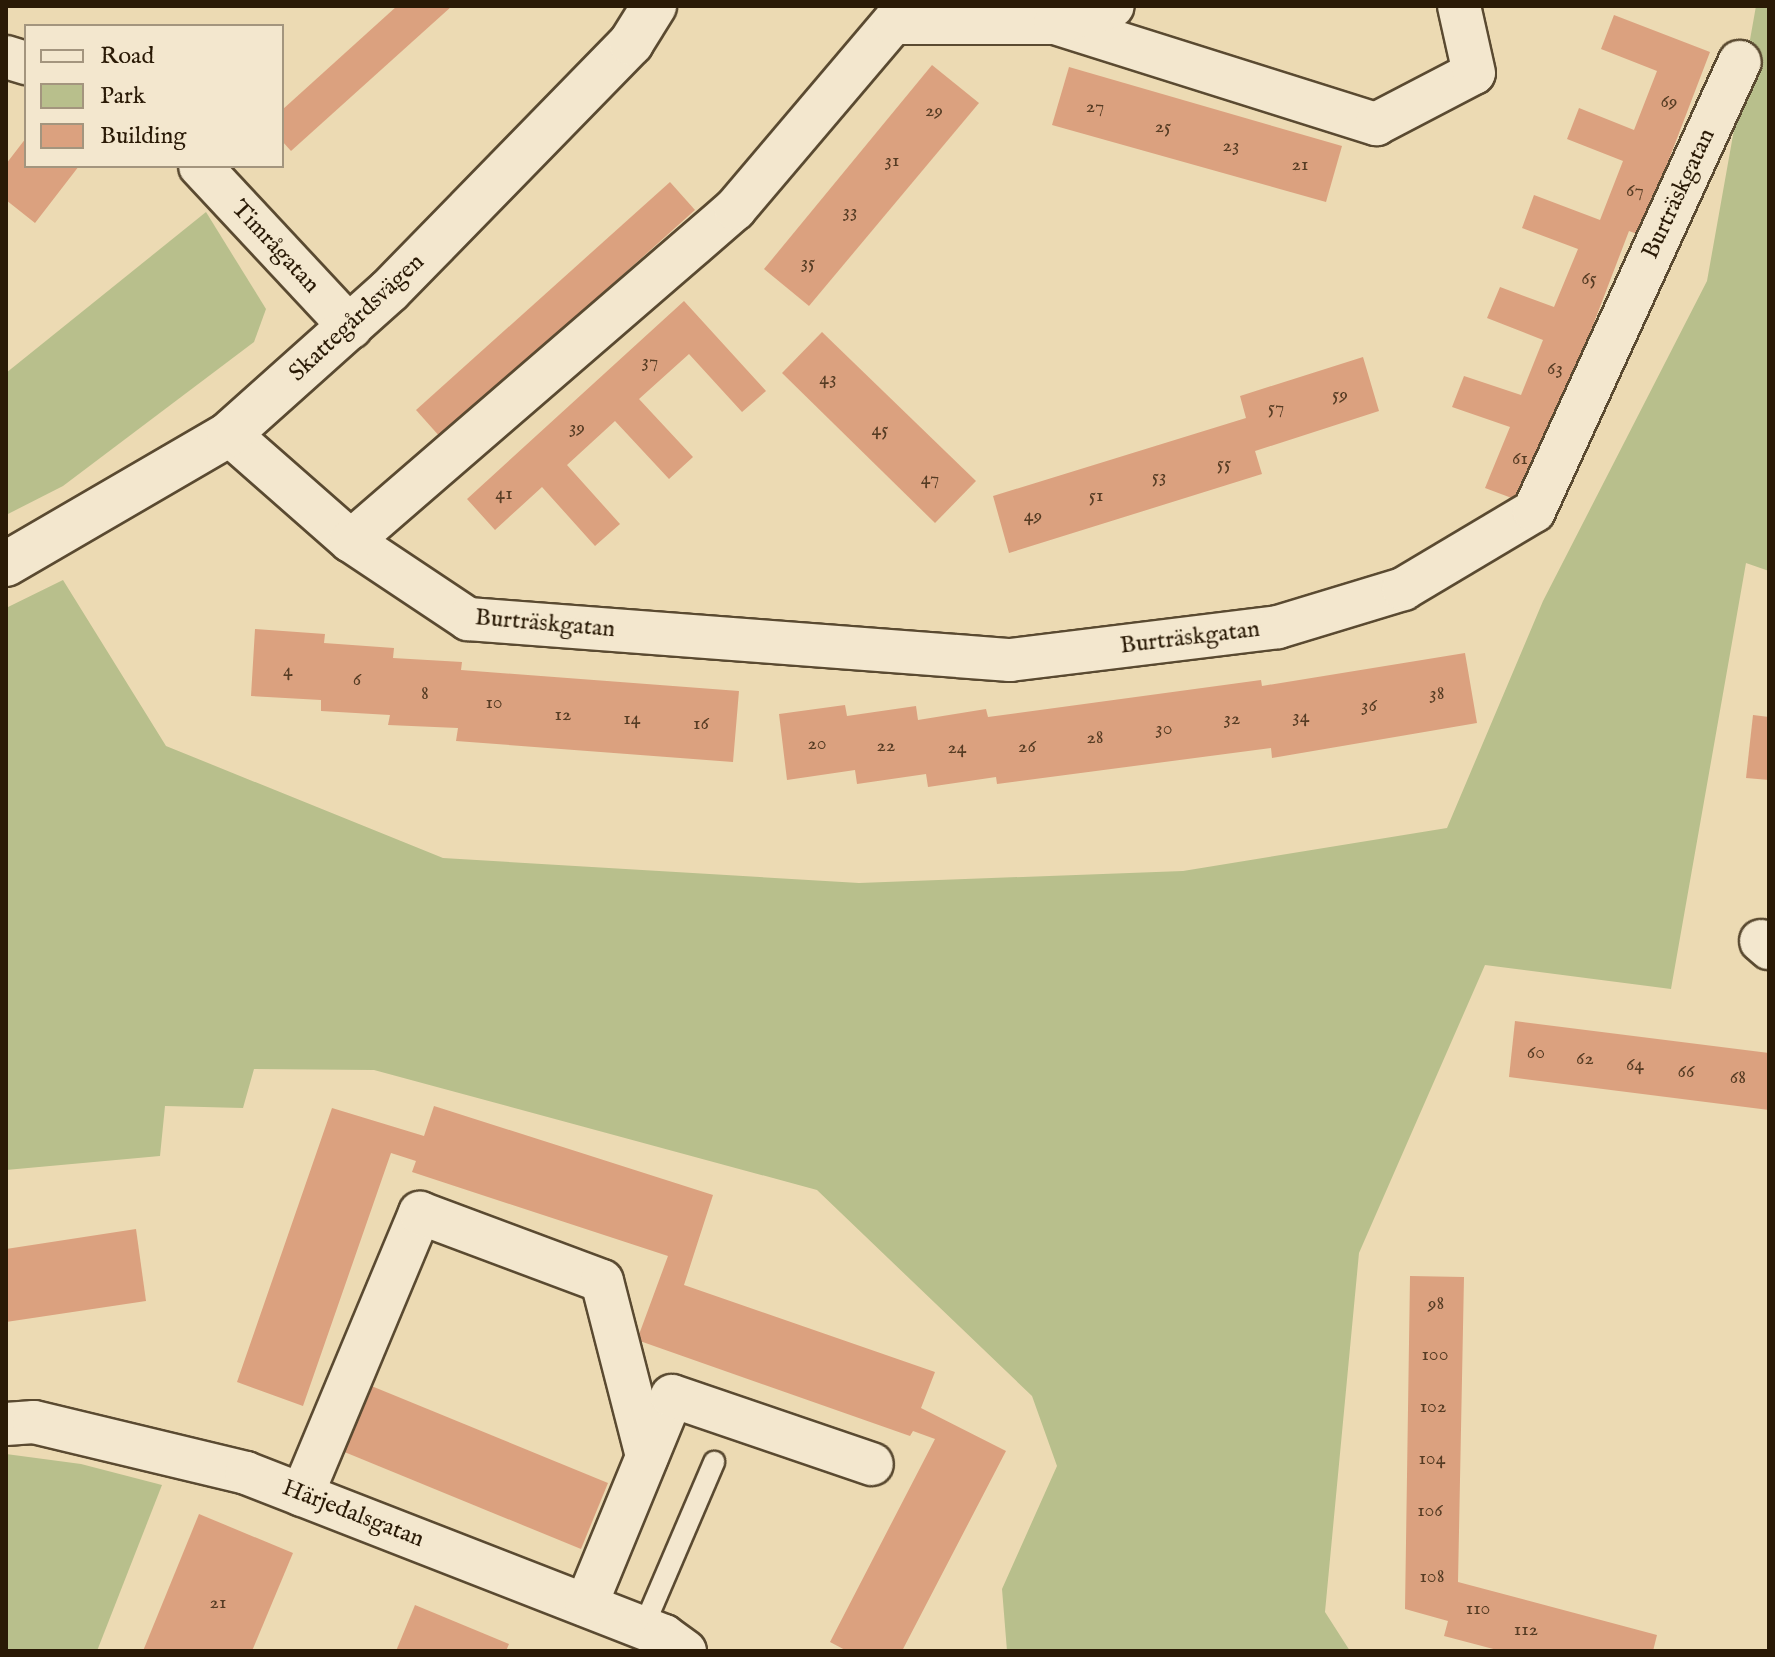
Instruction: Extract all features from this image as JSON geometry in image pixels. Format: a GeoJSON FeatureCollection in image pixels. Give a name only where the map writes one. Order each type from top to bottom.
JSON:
{"type":"FeatureCollection","features":[{"type":"Feature","properties":{"kind":"street","name":"Skattegårdsvägen"},"geometry":{"type":"LineString","coordinates":[[6,564],[229,434],[351,328],[631,43],[654,6]]}},
{"type":"Feature","properties":{"kind":"street"},"geometry":{"type":"LineString","coordinates":[[351,541],[735,209],[893,23],[1055,23],[1113,6]]}},
{"type":"Feature","properties":{"kind":"street"},"geometry":{"type":"LineString","coordinates":[[1055,23],[1376,124],[1474,73],[1459,6]]}},
{"type":"Feature","properties":{"kind":"street","name":"Burträskgatan"},"geometry":{"type":"LineString","coordinates":[[229,434],[351,541],[468,619],[1010,660],[1278,627],[1403,589],[1534,511],[1740,62]]}},
{"type":"Feature","properties":{"kind":"street","name":"Timrågatan"},"geometry":{"type":"LineString","coordinates":[[202,168],[351,328]]}},
{"type":"Feature","properties":{"kind":"street"},"geometry":{"type":"LineString","coordinates":[[302,1495],[420,1213],[602,1281],[647,1456]]}},
{"type":"Feature","properties":{"kind":"street"},"geometry":{"type":"LineString","coordinates":[[586,1605],[672,1396],[872,1464]]}},
{"type":"Feature","properties":{"kind":"street","name":"Härjedalsgatan"},"geometry":{"type":"LineString","coordinates":[[6,1424],[34,1422],[246,1473],[643,1628],[685,1651]]}},
{"type":"Feature","properties":{"kind":"lane"},"geometry":{"type":"LineString","coordinates":[[643,1628],[714,1462]]}},
{"type":"Feature","properties":{"kind":"green space"},"geometry":{"type":"Polygon","coordinates":[[[1756,6],[1769,6],[1769,571],[1746,563],[1671,989],[1485,965],[1359,1253],[1325,1612],[1350,1651],[1007,1651],[1002,1589],[1057,1466],[1032,1396],[817,1190],[374,1070],[254,1069],[243,1108],[165,1106],[160,1156],[6,1170],[6,608],[63,580],[166,746],[443,858],[859,883],[1183,871],[1447,828],[1543,601],[1707,281],[1756,6]]]}},
{"type":"Feature","properties":{"kind":"green space"},"geometry":{"type":"Polygon","coordinates":[[[206,212],[266,309],[254,342],[63,486],[6,515],[6,373],[206,212]]]}},
{"type":"Feature","properties":{"kind":"green space"},"geometry":{"type":"Polygon","coordinates":[[[6,1454],[81,1464],[162,1485],[97,1651],[6,1651],[6,1454]]]}},
{"type":"Feature","properties":{"kind":"building"},"geometry":{"type":"Polygon","coordinates":[[[397,6],[452,6],[291,151],[284,143],[284,108],[397,6]]]}},
{"type":"Feature","properties":{"kind":"building"},"geometry":{"type":"Polygon","coordinates":[[[1614,15],[1710,52],[1640,235],[1629,231],[1525,503],[1485,488],[1510,427],[1452,407],[1464,376],[1521,395],[1543,340],[1487,318],[1500,287],[1554,307],[1578,249],[1522,228],[1534,195],[1600,220],[1623,161],[1567,139],[1579,108],[1634,130],[1657,71],[1601,49],[1614,15]]]}},
{"type":"Feature","properties":{"kind":"building"},"geometry":{"type":"Polygon","coordinates":[[[932,65],[979,103],[809,306],[764,269],[932,65]]]}},
{"type":"Feature","properties":{"kind":"building"},"geometry":{"type":"Polygon","coordinates":[[[1069,67],[1342,146],[1326,202],[1052,125],[1069,67]]]}},
{"type":"Feature","properties":{"kind":"building"},"geometry":{"type":"Polygon","coordinates":[[[24,141],[24,168],[77,168],[35,223],[6,200],[6,164],[24,141]]]}},
{"type":"Feature","properties":{"kind":"building"},"geometry":{"type":"Polygon","coordinates":[[[670,182],[695,210],[441,438],[416,410],[670,182]]]}},
{"type":"Feature","properties":{"kind":"building"},"geometry":{"type":"Polygon","coordinates":[[[684,301],[766,391],[742,412],[689,354],[639,399],[693,457],[669,479],[615,421],[567,465],[620,524],[595,546],[542,487],[495,530],[467,499],[684,301]]]}},
{"type":"Feature","properties":{"kind":"building"},"geometry":{"type":"Polygon","coordinates":[[[822,332],[976,481],[935,523],[782,373],[822,332]]]}},
{"type":"Feature","properties":{"kind":"building"},"geometry":{"type":"Polygon","coordinates":[[[1363,357],[1379,411],[1255,451],[1262,474],[1009,553],[993,496],[1246,418],[1240,396],[1363,357]]]}},
{"type":"Feature","properties":{"kind":"building"},"geometry":{"type":"Polygon","coordinates":[[[255,629],[325,634],[324,643],[394,648],[393,658],[462,662],[461,670],[739,691],[733,762],[456,741],[458,728],[388,725],[390,715],[321,711],[321,700],[251,696],[255,629]]]}},
{"type":"Feature","properties":{"kind":"building"},"geometry":{"type":"Polygon","coordinates":[[[1465,653],[1477,723],[1272,758],[1271,748],[997,784],[996,777],[928,787],[926,774],[857,784],[855,770],[787,780],[779,714],[845,705],[847,716],[916,706],[918,720],[986,709],[988,717],[1261,680],[1262,686],[1465,653]]]}},
{"type":"Feature","properties":{"kind":"building"},"geometry":{"type":"Polygon","coordinates":[[[1753,715],[1769,717],[1769,780],[1746,778],[1753,715]]]}},
{"type":"Feature","properties":{"kind":"building"},"geometry":{"type":"Polygon","coordinates":[[[1515,1021],[1769,1053],[1769,1110],[1509,1077],[1515,1021]]]}},
{"type":"Feature","properties":{"kind":"building"},"geometry":{"type":"Polygon","coordinates":[[[434,1106],[713,1195],[684,1285],[935,1372],[921,1408],[1006,1451],[902,1651],[847,1651],[830,1642],[935,1439],[913,1431],[910,1436],[637,1340],[668,1256],[412,1172],[416,1161],[391,1153],[303,1406],[237,1382],[332,1108],[424,1136],[434,1106]]]}},
{"type":"Feature","properties":{"kind":"building"},"geometry":{"type":"Polygon","coordinates":[[[136,1229],[146,1301],[6,1322],[6,1249],[136,1229]]]}},
{"type":"Feature","properties":{"kind":"building"},"geometry":{"type":"Polygon","coordinates":[[[1410,1276],[1464,1277],[1458,1582],[1657,1635],[1653,1651],[1501,1651],[1444,1636],[1448,1621],[1405,1609],[1410,1276]]]}},
{"type":"Feature","properties":{"kind":"building"},"geometry":{"type":"Polygon","coordinates":[[[369,1385],[608,1483],[581,1549],[342,1451],[369,1385]]]}},
{"type":"Feature","properties":{"kind":"building"},"geometry":{"type":"Polygon","coordinates":[[[199,1514],[293,1553],[252,1651],[143,1651],[199,1514]]]}},
{"type":"Feature","properties":{"kind":"building"},"geometry":{"type":"Polygon","coordinates":[[[415,1605],[509,1644],[506,1651],[396,1651],[415,1605]]]}}]}
